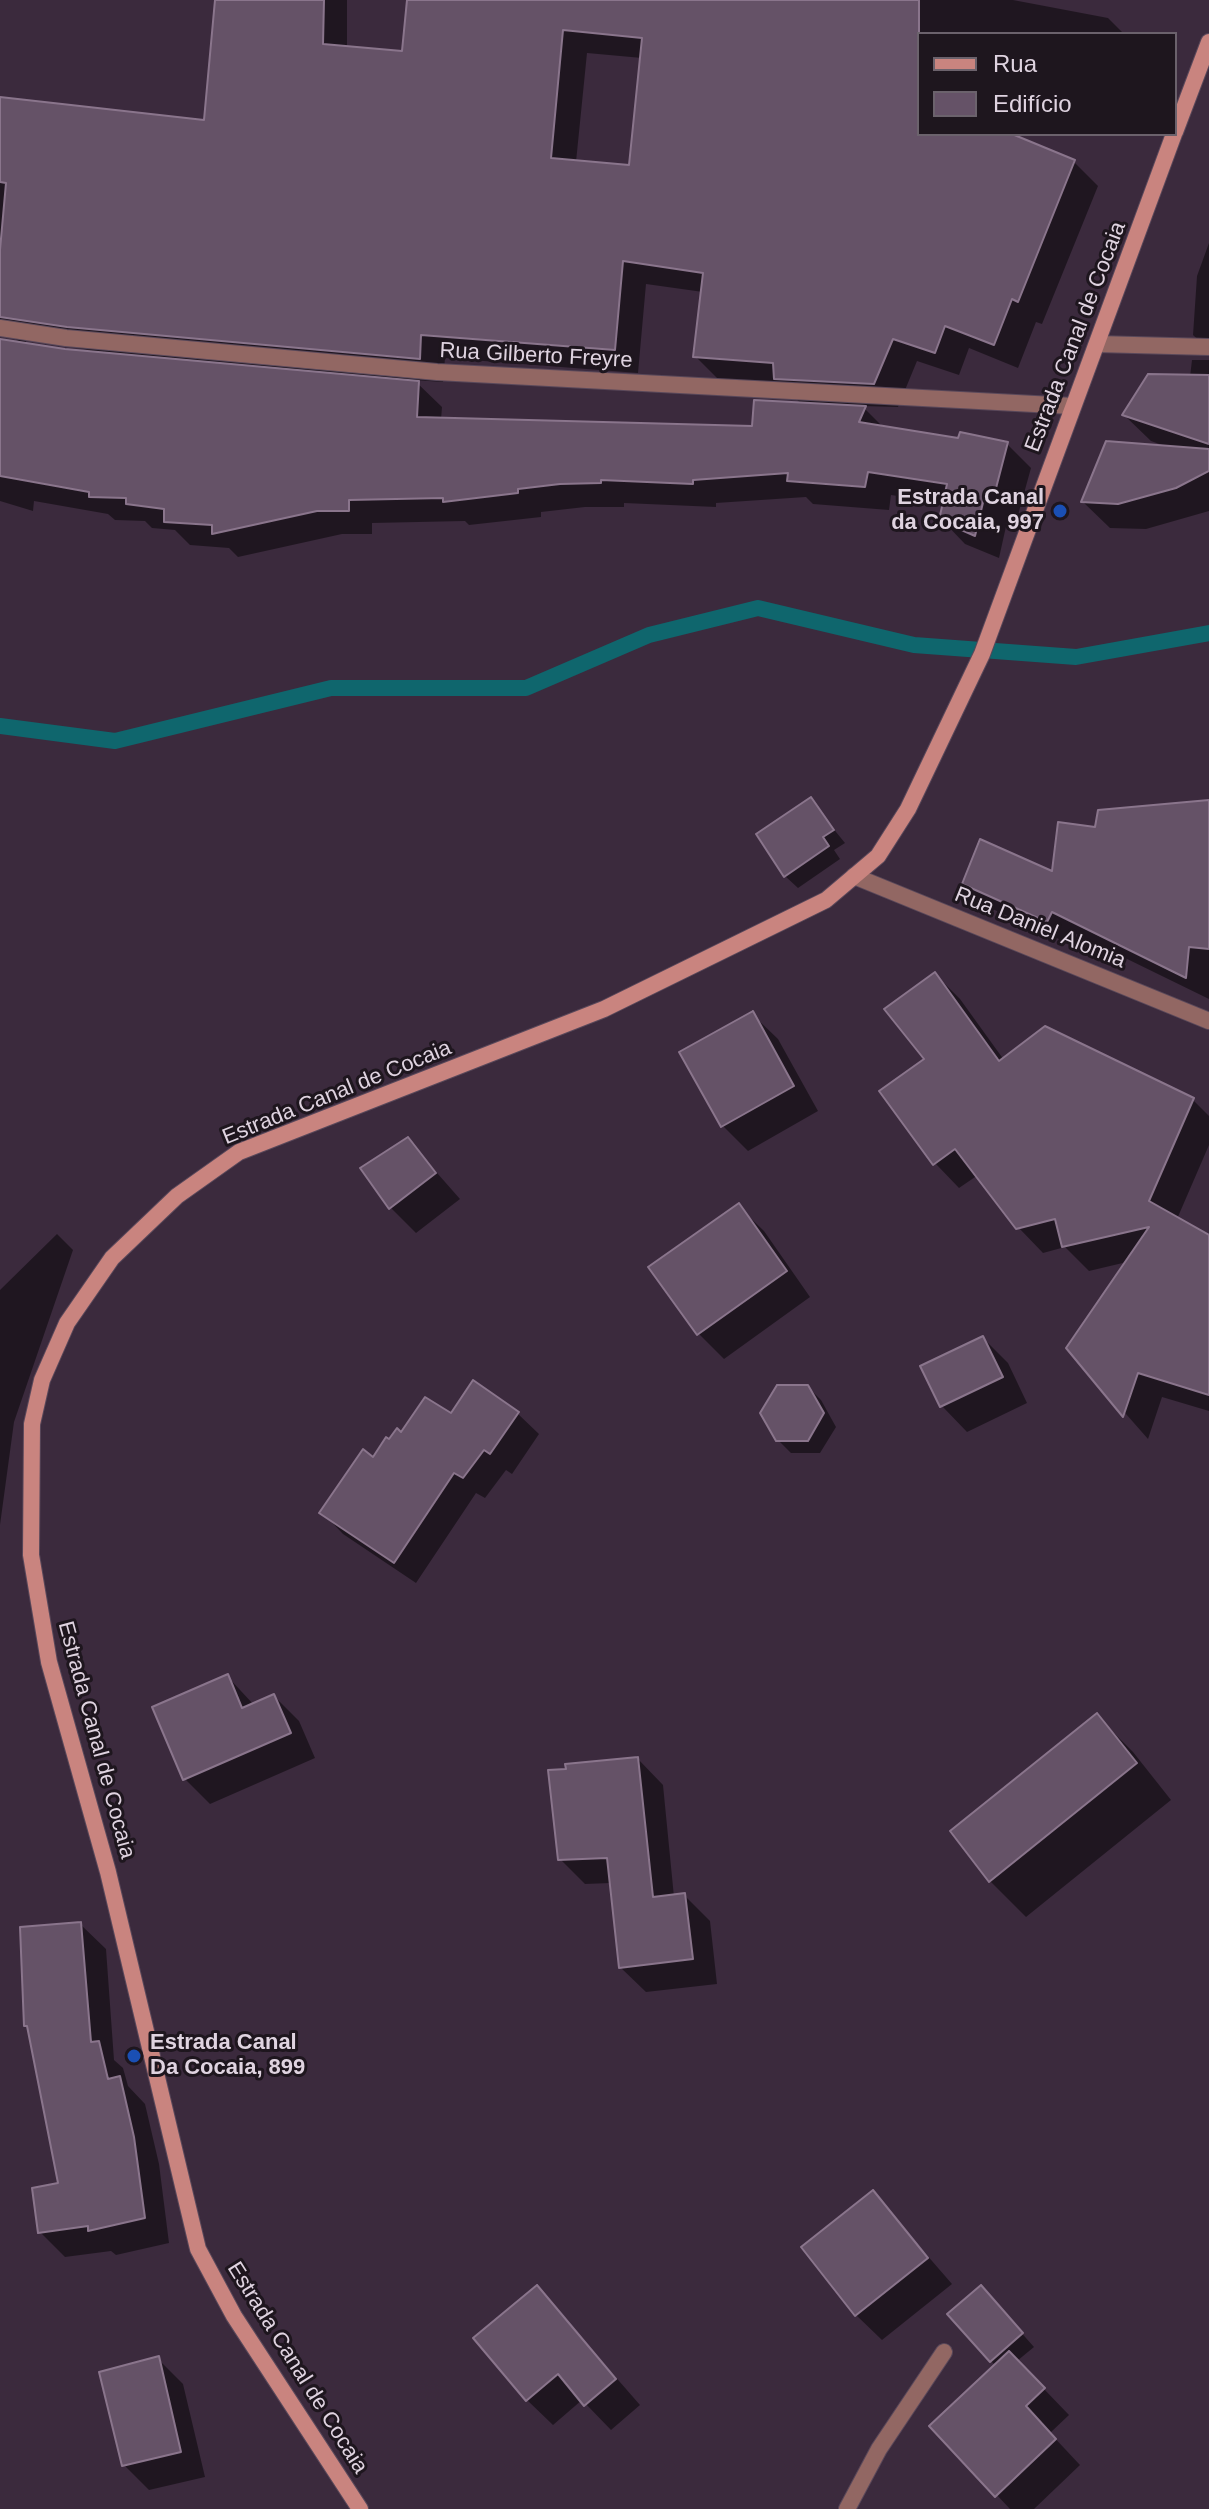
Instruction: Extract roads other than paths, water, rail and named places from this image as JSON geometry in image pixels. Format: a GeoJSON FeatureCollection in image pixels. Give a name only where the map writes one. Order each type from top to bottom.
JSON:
{"type":"FeatureCollection","features":[{"type":"Feature","properties":{"kind":"main road","name":"Estrada Canal de Cocaia"},"geometry":{"type":"LineString","coordinates":[[1177,128],[1209,42]]}},
{"type":"Feature","properties":{"kind":"main road","name":"Estrada Canal de Cocaia"},"geometry":{"type":"LineString","coordinates":[[360,2509],[234,2316],[198,2249],[108,1872],[49,1662],[31,1555],[32,1424],[42,1380],[67,1323],[112,1258],[177,1196],[239,1152],[604,1009],[826,900],[878,856],[895,832],[930,765],[982,654],[1174,136]]}},
{"type":"Feature","properties":{"kind":"street","name":"Rua Gilberto Freyre"},"geometry":{"type":"LineString","coordinates":[[0,328],[82,340],[437,372],[1072,406]]}},
{"type":"Feature","properties":{"kind":"street"},"geometry":{"type":"LineString","coordinates":[[1097,344],[1209,347]]}},
{"type":"Feature","properties":{"kind":"street","name":"Rua Daniel Alomia"},"geometry":{"type":"LineString","coordinates":[[854,876],[1209,1021]]}},
{"type":"Feature","properties":{"kind":"street"},"geometry":{"type":"LineString","coordinates":[[847,2509],[879,2449],[944,2352]]}},
{"type":"Feature","properties":{"kind":"waterway"},"geometry":{"type":"LineString","coordinates":[[0,726],[115,741],[331,688],[526,688],[649,635],[758,608],[914,645],[1076,657],[1209,633]]}},
{"type":"Feature","properties":{"kind":"place","name":"Estrada Canal da Cocaia, 997"},"geometry":{"type":"Point","coordinates":[1060,511]}},
{"type":"Feature","properties":{"kind":"place","name":"Estrada Canal Da Cocaia, 899"},"geometry":{"type":"Point","coordinates":[134,2056]}}]}
